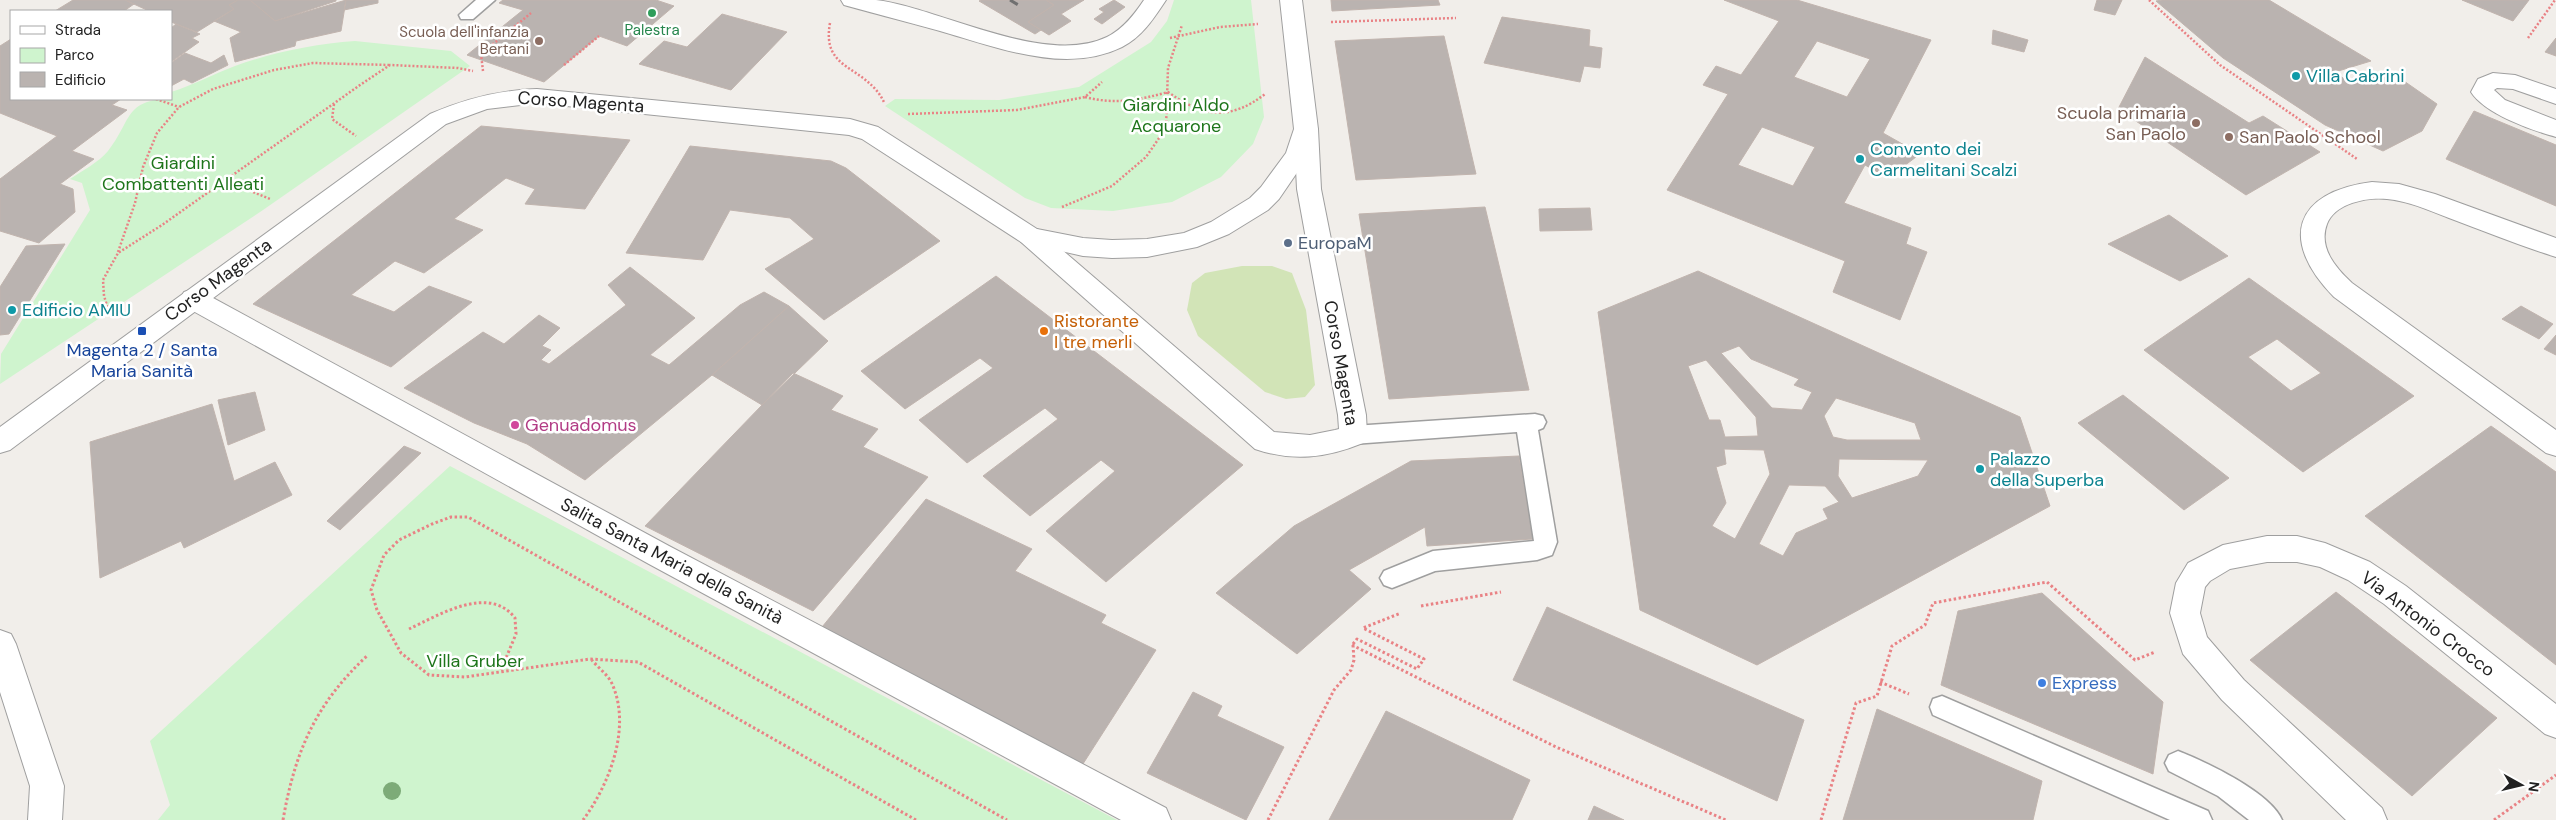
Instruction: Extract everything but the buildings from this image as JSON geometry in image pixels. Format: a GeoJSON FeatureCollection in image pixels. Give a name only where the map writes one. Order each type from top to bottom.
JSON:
{"type":"FeatureCollection","features":[{"type":"Feature","properties":{"kind":"street"},"geometry":{"type":"LineString","coordinates":[[852,0],[1013,46],[1058,52],[1098,49],[1115,41],[1137,27],[1155,0]]}},
{"type":"Feature","properties":{"kind":"street","name":"Corso Magenta"},"geometry":{"type":"LineString","coordinates":[[0,442],[438,120],[470,105],[516,96],[537,96],[850,127],[870,132],[1030,236],[1265,441],[1293,447],[1321,446],[1353,435],[1352,415],[1309,189],[1306,129],[1291,0]]}},
{"type":"Feature","properties":{"kind":"street"},"geometry":{"type":"LineString","coordinates":[[2556,97],[2521,84],[2496,80],[2488,81],[2482,86],[2482,92],[2497,105],[2556,129]]}},
{"type":"Feature","properties":{"kind":"street","name":"Corso Magenta"},"geometry":{"type":"LineString","coordinates":[[1030,236],[1083,247],[1147,248],[1188,241],[1220,228],[1245,214],[1270,193],[1297,155],[1306,129]]}},
{"type":"Feature","properties":{"kind":"street"},"geometry":{"type":"LineString","coordinates":[[2556,248],[2406,194],[2374,190],[2336,200],[2325,208],[2314,225],[2311,236],[2314,251],[2331,278],[2344,290],[2556,445]]}},
{"type":"Feature","properties":{"kind":"street","name":"Salita Santa Maria della Sanità"},"geometry":{"type":"LineString","coordinates":[[192,299],[659,555],[1154,820]]}},
{"type":"Feature","properties":{"kind":"street","name":"Via Antonio Crocco"},"geometry":{"type":"LineString","coordinates":[[2370,820],[2233,690],[2194,644],[2185,613],[2191,584],[2199,572],[2223,558],[2267,549],[2297,549],[2325,556],[2359,571],[2395,595],[2556,724]]}},
{"type":"Feature","properties":{"kind":"street"},"geometry":{"type":"LineString","coordinates":[[0,644],[47,786],[45,820]]}},
{"type":"Feature","properties":{"kind":"lane"},"geometry":{"type":"LineString","coordinates":[[467,15],[487,0]]}},
{"type":"Feature","properties":{"kind":"lane"},"geometry":{"type":"LineString","coordinates":[[1353,435],[1531,422],[1546,542],[1544,548],[1433,561],[1392,578]]}},
{"type":"Feature","properties":{"kind":"lane"},"geometry":{"type":"LineString","coordinates":[[1942,707],[2199,820]]}},
{"type":"Feature","properties":{"kind":"lane"},"geometry":{"type":"LineString","coordinates":[[2178,763],[2227,787],[2269,820]]}},
{"type":"Feature","properties":{"kind":"path"},"geometry":{"type":"LineString","coordinates":[[2150,0],[2220,65],[2406,194]]}},
{"type":"Feature","properties":{"kind":"path"},"geometry":{"type":"LineString","coordinates":[[2528,38],[2555,0]]}},
{"type":"Feature","properties":{"kind":"path"},"geometry":{"type":"LineString","coordinates":[[116,317],[109,315],[103,280],[118,253],[135,203],[143,167],[157,133],[179,107],[214,89],[274,70],[313,63],[458,68],[484,74],[481,54],[531,14]]}},
{"type":"Feature","properties":{"kind":"path"},"geometry":{"type":"LineString","coordinates":[[832,18],[826,33],[826,45],[836,59],[873,83],[882,94],[886,108]]}},
{"type":"Feature","properties":{"kind":"path"},"geometry":{"type":"LineString","coordinates":[[1326,22],[1456,18]]}},
{"type":"Feature","properties":{"kind":"path"},"geometry":{"type":"LineString","coordinates":[[1058,208],[1112,186],[1146,158],[1166,128],[1168,68],[1178,36],[1220,27],[1262,24]]}},
{"type":"Feature","properties":{"kind":"path"},"geometry":{"type":"LineString","coordinates":[[558,70],[599,36]]}},
{"type":"Feature","properties":{"kind":"path"},"geometry":{"type":"LineString","coordinates":[[1085,97],[1106,78],[1108,64],[1098,49]]}},
{"type":"Feature","properties":{"kind":"path"},"geometry":{"type":"LineString","coordinates":[[118,253],[390,65]]}},
{"type":"Feature","properties":{"kind":"path"},"geometry":{"type":"LineString","coordinates":[[1168,92],[1195,110],[1231,114],[1253,105],[1270,90]]}},
{"type":"Feature","properties":{"kind":"path"},"geometry":{"type":"LineString","coordinates":[[906,114],[1017,110],[1085,97],[1102,102],[1129,103],[1168,92]]}},
{"type":"Feature","properties":{"kind":"path"},"geometry":{"type":"LineString","coordinates":[[159,100],[179,107]]}},
{"type":"Feature","properties":{"kind":"path"},"geometry":{"type":"LineString","coordinates":[[334,104],[332,119],[357,137]]}},
{"type":"Feature","properties":{"kind":"path"},"geometry":{"type":"LineString","coordinates":[[213,188],[243,188],[266,196],[271,200]]}},
{"type":"Feature","properties":{"kind":"path"},"geometry":{"type":"LineString","coordinates":[[916,820],[638,662],[590,659],[501,670],[465,677],[429,675],[401,653],[377,610],[371,590],[384,555],[399,540],[451,518],[468,517],[1007,820]]}},
{"type":"Feature","properties":{"kind":"path"},"geometry":{"type":"LineString","coordinates":[[1821,820],[1856,702],[1877,696],[1892,646],[1925,625],[1933,603],[2047,582],[2135,660],[2145,658],[2161,649]]}},
{"type":"Feature","properties":{"kind":"path"},"geometry":{"type":"LineString","coordinates":[[1417,607],[1502,592]]}},
{"type":"Feature","properties":{"kind":"path"},"geometry":{"type":"LineString","coordinates":[[409,629],[461,606],[486,604],[504,607],[515,618],[516,634],[501,670]]}},
{"type":"Feature","properties":{"kind":"path"},"geometry":{"type":"LineString","coordinates":[[1352,644],[1357,639],[1417,669],[1424,659],[1363,628],[1408,610]]}},
{"type":"Feature","properties":{"kind":"path"},"geometry":{"type":"LineString","coordinates":[[1268,820],[1334,690],[1349,674],[1355,661],[1352,644]]}},
{"type":"Feature","properties":{"kind":"path"},"geometry":{"type":"LineString","coordinates":[[1352,644],[1556,748],[1726,820]]}},
{"type":"Feature","properties":{"kind":"path"},"geometry":{"type":"LineString","coordinates":[[283,820],[295,764],[307,731],[348,672],[368,655]]}},
{"type":"Feature","properties":{"kind":"path"},"geometry":{"type":"LineString","coordinates":[[583,820],[592,809],[608,772],[618,734],[620,708],[613,685],[590,659]]}},
{"type":"Feature","properties":{"kind":"path"},"geometry":{"type":"LineString","coordinates":[[2494,820],[2556,775]]}},
{"type":"Feature","properties":{"kind":"green space","name":"Giardini Aldo Acquarone"},"geometry":{"type":"Polygon","coordinates":[[[1174,0],[1251,0],[1264,117],[1253,144],[1221,177],[1172,202],[1113,211],[1051,208],[1025,198],[885,106],[895,99],[999,100],[1079,87],[1151,42],[1167,21],[1174,0]]]}},
{"type":"Feature","properties":{"kind":"green space","name":"Giardini Combattenti Alleati"},"geometry":{"type":"Polygon","coordinates":[[[355,41],[451,51],[470,66],[263,210],[0,384],[1,354],[90,210],[82,183],[70,179],[108,151],[131,114],[145,103],[156,100],[172,100],[172,92],[227,69],[295,49],[355,41]]]}},
{"type":"Feature","properties":{"kind":"green space"},"geometry":{"type":"Polygon","coordinates":[[[1242,266],[1272,266],[1292,273],[1306,310],[1315,385],[1305,397],[1286,399],[1265,392],[1198,336],[1187,310],[1192,283],[1205,273],[1242,266]]]}},
{"type":"Feature","properties":{"kind":"green space","name":"Villa Gruber"},"geometry":{"type":"Polygon","coordinates":[[[450,466],[1117,820],[158,820],[170,805],[150,741],[450,466]]]}},
{"type":"Feature","properties":{"kind":"railway"},"geometry":{"type":"LineString","coordinates":[[1010,0],[1020,6]]}},
{"type":"Feature","properties":{"kind":"place","name":"Palestra"},"geometry":{"type":"Point","coordinates":[652,13]}},
{"type":"Feature","properties":{"kind":"place","name":"Scuola dell'infanzia Bertani"},"geometry":{"type":"Point","coordinates":[539,41]}},
{"type":"Feature","properties":{"kind":"place","name":"Villa Cabrini"},"geometry":{"type":"Point","coordinates":[2296,76]}},
{"type":"Feature","properties":{"kind":"place","name":"Scuola primaria San Paolo"},"geometry":{"type":"Point","coordinates":[2196,123]}},
{"type":"Feature","properties":{"kind":"place","name":"San Paolo School"},"geometry":{"type":"Point","coordinates":[2229,137]}},
{"type":"Feature","properties":{"kind":"place","name":"Convento dei Carmelitani Scalzi"},"geometry":{"type":"Point","coordinates":[1860,159]}},
{"type":"Feature","properties":{"kind":"place","name":"EuropaM"},"geometry":{"type":"Point","coordinates":[1288,243]}},
{"type":"Feature","properties":{"kind":"place","name":"Edificio AMIU"},"geometry":{"type":"Point","coordinates":[12,310]}},
{"type":"Feature","properties":{"kind":"place","name":"Magenta 2 / Santa Maria Sanità"},"geometry":{"type":"Point","coordinates":[142,331]}},
{"type":"Feature","properties":{"kind":"place","name":"Ristorante I tre merli"},"geometry":{"type":"Point","coordinates":[1044,331]}},
{"type":"Feature","properties":{"kind":"place","name":"Genuadomus"},"geometry":{"type":"Point","coordinates":[515,425]}},
{"type":"Feature","properties":{"kind":"place","name":"Palazzo della Superba"},"geometry":{"type":"Point","coordinates":[1980,469]}},
{"type":"Feature","properties":{"kind":"place","name":"Express"},"geometry":{"type":"Point","coordinates":[2042,683]}}]}
